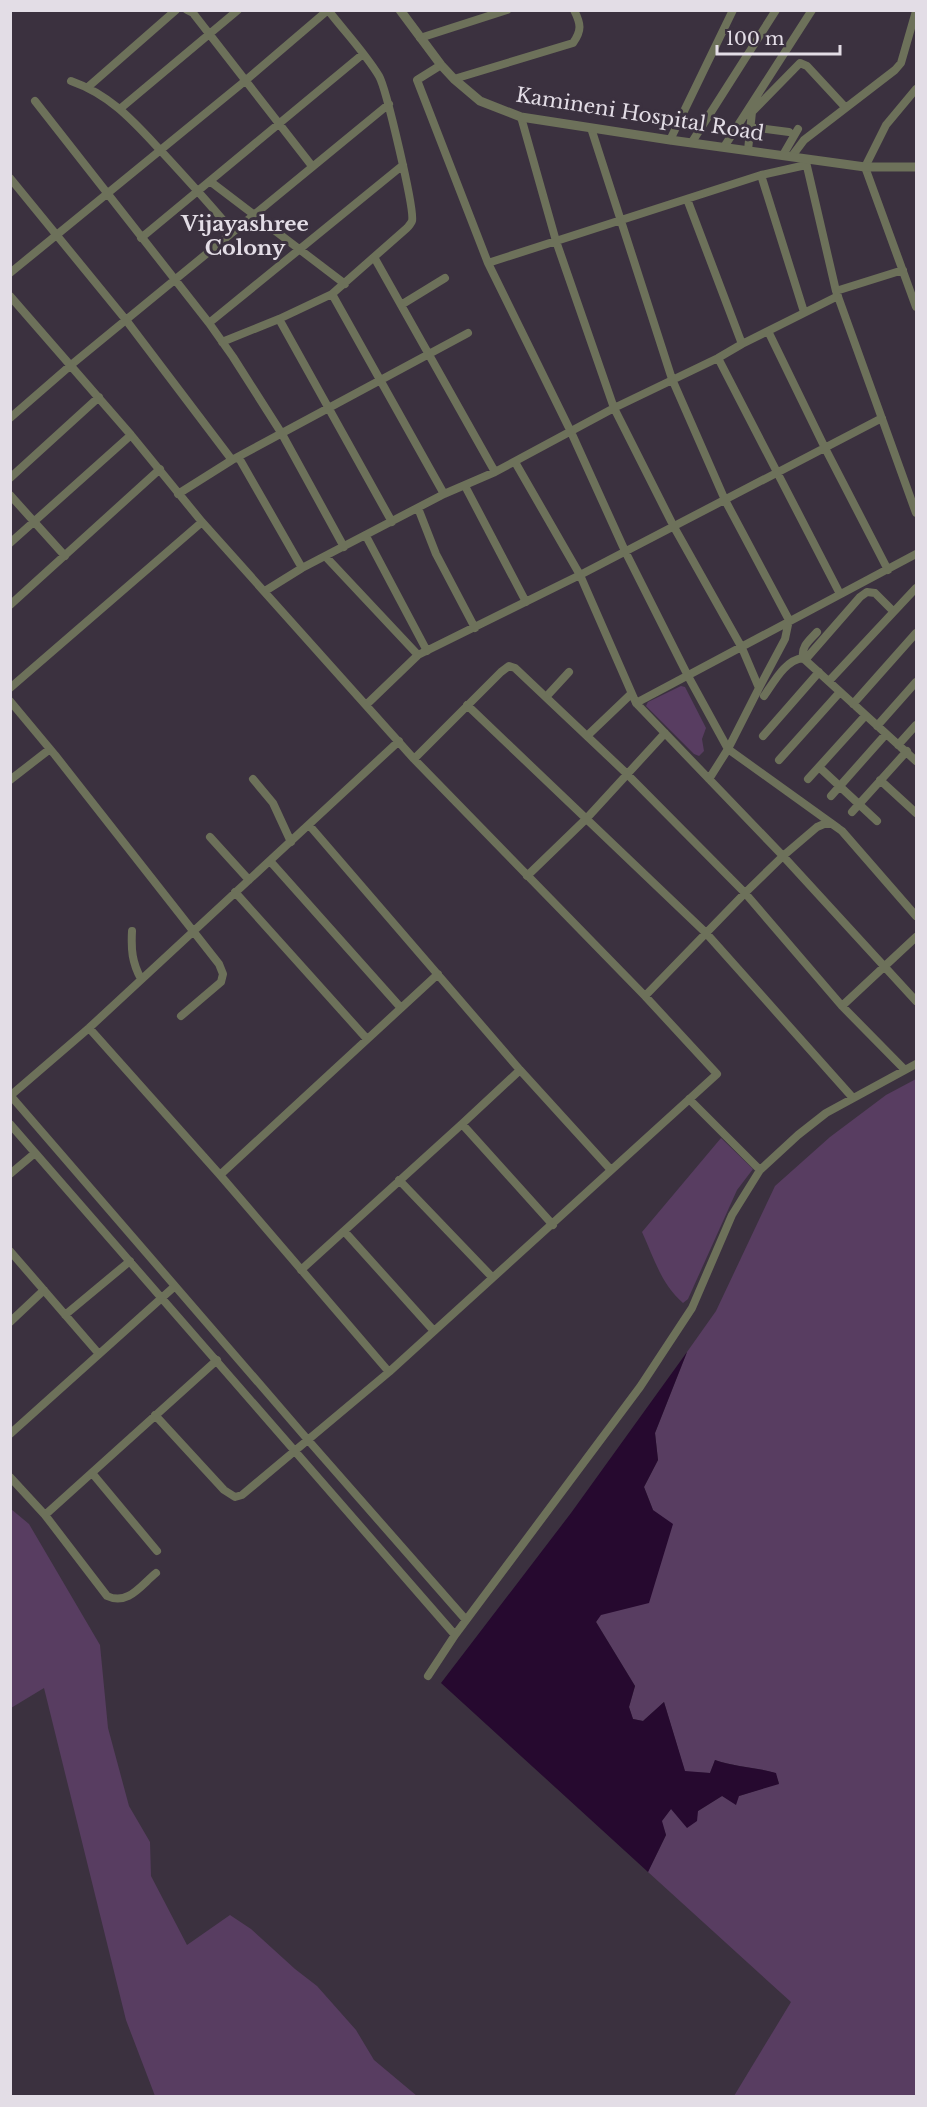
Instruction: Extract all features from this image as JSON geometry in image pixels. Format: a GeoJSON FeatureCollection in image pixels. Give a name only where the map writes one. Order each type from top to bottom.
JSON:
{"type":"FeatureCollection","features":[{"type":"Feature","properties":{"kind":"street"},"geometry":{"type":"LineString","coordinates":[[88,87],[176,10]]}},
{"type":"Feature","properties":{"kind":"street"},"geometry":{"type":"LineString","coordinates":[[187,10],[193,14],[312,166]]}},
{"type":"Feature","properties":{"kind":"street"},"geometry":{"type":"LineString","coordinates":[[121,108],[238,10]]}},
{"type":"Feature","properties":{"kind":"street","name":"Kamineni Hospital Road"},"geometry":{"type":"LineString","coordinates":[[400,10],[454,79],[480,101],[521,117],[788,155],[806,161],[865,167],[916,167]]}},
{"type":"Feature","properties":{"kind":"street"},"geometry":{"type":"LineString","coordinates":[[420,38],[507,10]]}},
{"type":"Feature","properties":{"kind":"street"},"geometry":{"type":"LineString","coordinates":[[454,79],[573,43],[580,32],[581,25],[574,10]]}},
{"type":"Feature","properties":{"kind":"street"},"geometry":{"type":"LineString","coordinates":[[670,140],[733,10]]}},
{"type":"Feature","properties":{"kind":"street"},"geometry":{"type":"LineString","coordinates":[[692,142],[776,10]]}},
{"type":"Feature","properties":{"kind":"street"},"geometry":{"type":"LineString","coordinates":[[724,147],[812,10]]}},
{"type":"Feature","properties":{"kind":"street"},"geometry":{"type":"LineString","coordinates":[[10,273],[161,151],[328,11],[381,78],[403,165],[412,222],[332,294],[222,342]]}},
{"type":"Feature","properties":{"kind":"street"},"geometry":{"type":"LineString","coordinates":[[788,155],[901,63],[916,11]]}},
{"type":"Feature","properties":{"kind":"street"},"geometry":{"type":"LineString","coordinates":[[141,238],[363,54]]}},
{"type":"Feature","properties":{"kind":"street"},"geometry":{"type":"LineString","coordinates":[[748,150],[752,112],[800,63],[807,66],[846,107]]}},
{"type":"Feature","properties":{"kind":"street"},"geometry":{"type":"LineString","coordinates":[[441,64],[417,80],[488,263],[571,432],[625,551],[728,749],[838,828],[916,916]]}},
{"type":"Feature","properties":{"kind":"street"},"geometry":{"type":"LineString","coordinates":[[71,81],[88,87],[121,108],[199,191],[233,232]]}},
{"type":"Feature","properties":{"kind":"street"},"geometry":{"type":"LineString","coordinates":[[916,88],[886,125],[865,167],[916,307]]}},
{"type":"Feature","properties":{"kind":"street"},"geometry":{"type":"LineString","coordinates":[[35,101],[209,322],[282,434],[344,547]]}},
{"type":"Feature","properties":{"kind":"street"},"geometry":{"type":"LineString","coordinates":[[10,418],[174,279],[389,104]]}},
{"type":"Feature","properties":{"kind":"street"},"geometry":{"type":"LineString","coordinates":[[521,117],[556,241],[614,408],[674,526],[742,648],[759,688]]}},
{"type":"Feature","properties":{"kind":"street"},"geometry":{"type":"LineString","coordinates":[[591,128],[672,379],[725,500],[789,620],[785,639],[728,749],[709,779]]}},
{"type":"Feature","properties":{"kind":"street"},"geometry":{"type":"LineString","coordinates":[[750,128],[789,132]]}},
{"type":"Feature","properties":{"kind":"street"},"geometry":{"type":"LineString","coordinates":[[788,155],[798,129]]}},
{"type":"Feature","properties":{"kind":"street"},"geometry":{"type":"LineString","coordinates":[[488,263],[806,161],[837,293],[916,513]]}},
{"type":"Feature","properties":{"kind":"street"},"geometry":{"type":"LineString","coordinates":[[209,322],[403,165]]}},
{"type":"Feature","properties":{"kind":"street"},"geometry":{"type":"LineString","coordinates":[[761,176],[804,312]]}},
{"type":"Feature","properties":{"kind":"street"},"geometry":{"type":"LineString","coordinates":[[10,178],[236,459],[302,568]]}},
{"type":"Feature","properties":{"kind":"street"},"geometry":{"type":"LineString","coordinates":[[211,182],[345,284]]}},
{"type":"Feature","properties":{"kind":"street"},"geometry":{"type":"LineString","coordinates":[[687,199],[742,344]]}},
{"type":"Feature","properties":{"kind":"street"},"geometry":{"type":"LineString","coordinates":[[374,257],[495,472]]}},
{"type":"Feature","properties":{"kind":"street"},"geometry":{"type":"LineString","coordinates":[[265,591],[302,568],[444,494],[515,462],[614,408],[718,358],[837,293],[903,270]]}},
{"type":"Feature","properties":{"kind":"street"},"geometry":{"type":"LineString","coordinates":[[401,304],[445,278]]}},
{"type":"Feature","properties":{"kind":"street"},"geometry":{"type":"LineString","coordinates":[[332,294],[379,382],[444,494]]}},
{"type":"Feature","properties":{"kind":"street"},"geometry":{"type":"LineString","coordinates":[[10,296],[99,397],[202,522],[414,759],[645,996],[717,1074],[389,1372],[242,1495],[235,1497],[224,1490],[155,1415]]}},
{"type":"Feature","properties":{"kind":"street"},"geometry":{"type":"LineString","coordinates":[[279,319],[392,522]]}},
{"type":"Feature","properties":{"kind":"street"},"geometry":{"type":"LineString","coordinates":[[768,331],[888,570]]}},
{"type":"Feature","properties":{"kind":"street"},"geometry":{"type":"LineString","coordinates":[[178,494],[236,459],[468,333]]}},
{"type":"Feature","properties":{"kind":"street"},"geometry":{"type":"LineString","coordinates":[[718,358],[840,594]]}},
{"type":"Feature","properties":{"kind":"street"},"geometry":{"type":"LineString","coordinates":[[10,478],[99,397]]}},
{"type":"Feature","properties":{"kind":"street"},"geometry":{"type":"LineString","coordinates":[[366,705],[418,655],[580,575],[882,418]]}},
{"type":"Feature","properties":{"kind":"street"},"geometry":{"type":"LineString","coordinates":[[10,543],[131,435]]}},
{"type":"Feature","properties":{"kind":"street"},"geometry":{"type":"LineString","coordinates":[[515,462],[580,575],[636,703],[783,856],[916,1001]]}},
{"type":"Feature","properties":{"kind":"street"},"geometry":{"type":"LineString","coordinates":[[10,605],[160,469]]}},
{"type":"Feature","properties":{"kind":"street"},"geometry":{"type":"LineString","coordinates":[[465,486],[526,602]]}},
{"type":"Feature","properties":{"kind":"street"},"geometry":{"type":"LineString","coordinates":[[10,495],[65,556]]}},
{"type":"Feature","properties":{"kind":"street"},"geometry":{"type":"LineString","coordinates":[[418,508],[436,554],[475,627]]}},
{"type":"Feature","properties":{"kind":"street"},"geometry":{"type":"LineString","coordinates":[[10,688],[202,522]]}},
{"type":"Feature","properties":{"kind":"street"},"geometry":{"type":"LineString","coordinates":[[366,536],[427,651]]}},
{"type":"Feature","properties":{"kind":"street"},"geometry":{"type":"LineString","coordinates":[[636,703],[916,554]]}},
{"type":"Feature","properties":{"kind":"street"},"geometry":{"type":"LineString","coordinates":[[326,557],[418,655]]}},
{"type":"Feature","properties":{"kind":"street"},"geometry":{"type":"LineString","coordinates":[[829,681],[916,588]]}},
{"type":"Feature","properties":{"kind":"street"},"geometry":{"type":"LineString","coordinates":[[764,696],[785,668],[796,659],[804,659],[867,592],[875,593],[893,611]]}},
{"type":"Feature","properties":{"kind":"street"},"geometry":{"type":"LineString","coordinates":[[817,632],[802,652],[804,659],[916,761]]}},
{"type":"Feature","properties":{"kind":"street"},"geometry":{"type":"LineString","coordinates":[[853,704],[916,633]]}},
{"type":"Feature","properties":{"kind":"street"},"geometry":{"type":"LineString","coordinates":[[414,759],[466,705],[509,666],[521,673],[626,773],[745,893],[842,1006],[904,1070]]}},
{"type":"Feature","properties":{"kind":"street"},"geometry":{"type":"LineString","coordinates":[[546,697],[569,672]]}},
{"type":"Feature","properties":{"kind":"street"},"geometry":{"type":"LineString","coordinates":[[763,736],[819,672]]}},
{"type":"Feature","properties":{"kind":"street"},"geometry":{"type":"LineString","coordinates":[[877,726],[916,682]]}},
{"type":"Feature","properties":{"kind":"street"},"geometry":{"type":"LineString","coordinates":[[779,760],[840,692]]}},
{"type":"Feature","properties":{"kind":"street"},"geometry":{"type":"LineString","coordinates":[[588,736],[631,694]]}},
{"type":"Feature","properties":{"kind":"street"},"geometry":{"type":"LineString","coordinates":[[10,701],[219,964],[223,974],[221,982],[182,1016]]}},
{"type":"Feature","properties":{"kind":"street"},"geometry":{"type":"LineString","coordinates":[[466,705],[706,933],[853,1098]]}},
{"type":"Feature","properties":{"kind":"street"},"geometry":{"type":"LineString","coordinates":[[808,779],[865,716]]}},
{"type":"Feature","properties":{"kind":"street"},"geometry":{"type":"LineString","coordinates":[[898,745],[916,725]]}},
{"type":"Feature","properties":{"kind":"street"},"geometry":{"type":"LineString","coordinates":[[527,876],[587,818],[665,733]]}},
{"type":"Feature","properties":{"kind":"street"},"geometry":{"type":"LineString","coordinates":[[831,796],[886,734]]}},
{"type":"Feature","properties":{"kind":"street"},"geometry":{"type":"LineString","coordinates":[[399,741],[89,1028],[11,1096],[466,1620]]}},
{"type":"Feature","properties":{"kind":"street"},"geometry":{"type":"LineString","coordinates":[[10,780],[50,749]]}},
{"type":"Feature","properties":{"kind":"street"},"geometry":{"type":"LineString","coordinates":[[852,812],[907,751]]}},
{"type":"Feature","properties":{"kind":"street"},"geometry":{"type":"LineString","coordinates":[[819,767],[877,821]]}},
{"type":"Feature","properties":{"kind":"street"},"geometry":{"type":"LineString","coordinates":[[253,779],[273,803],[291,842]]}},
{"type":"Feature","properties":{"kind":"street"},"geometry":{"type":"LineString","coordinates":[[880,780],[915,815]]}},
{"type":"Feature","properties":{"kind":"street"},"geometry":{"type":"LineString","coordinates":[[645,996],[783,856],[817,827],[832,824],[838,828]]}},
{"type":"Feature","properties":{"kind":"street"},"geometry":{"type":"LineString","coordinates":[[309,825],[520,1070],[611,1170]]}},
{"type":"Feature","properties":{"kind":"street"},"geometry":{"type":"LineString","coordinates":[[210,837],[249,880]]}},
{"type":"Feature","properties":{"kind":"street"},"geometry":{"type":"LineString","coordinates":[[270,861],[401,1008]]}},
{"type":"Feature","properties":{"kind":"street"},"geometry":{"type":"LineString","coordinates":[[235,892],[367,1039]]}},
{"type":"Feature","properties":{"kind":"street"},"geometry":{"type":"LineString","coordinates":[[132,931],[131,954],[141,979]]}},
{"type":"Feature","properties":{"kind":"street"},"geometry":{"type":"LineString","coordinates":[[842,1006],[916,937]]}},
{"type":"Feature","properties":{"kind":"street"},"geometry":{"type":"LineString","coordinates":[[220,1175],[438,975]]}},
{"type":"Feature","properties":{"kind":"street"},"geometry":{"type":"LineString","coordinates":[[89,1028],[220,1175],[389,1372]]}},
{"type":"Feature","properties":{"kind":"street"},"geometry":{"type":"LineString","coordinates":[[428,1676],[466,1620],[640,1387],[692,1308],[732,1215],[760,1170],[826,1113],[916,1064]]}},
{"type":"Feature","properties":{"kind":"street"},"geometry":{"type":"LineString","coordinates":[[301,1270],[520,1070]]}},
{"type":"Feature","properties":{"kind":"street"},"geometry":{"type":"LineString","coordinates":[[689,1099],[760,1170]]}},
{"type":"Feature","properties":{"kind":"street"},"geometry":{"type":"LineString","coordinates":[[10,1124],[455,1635]]}},
{"type":"Feature","properties":{"kind":"street"},"geometry":{"type":"LineString","coordinates":[[462,1125],[553,1224]]}},
{"type":"Feature","properties":{"kind":"street"},"geometry":{"type":"LineString","coordinates":[[10,1174],[35,1153]]}},
{"type":"Feature","properties":{"kind":"street"},"geometry":{"type":"LineString","coordinates":[[399,1180],[492,1277]]}},
{"type":"Feature","properties":{"kind":"street"},"geometry":{"type":"LineString","coordinates":[[344,1231],[434,1331]]}},
{"type":"Feature","properties":{"kind":"street"},"geometry":{"type":"LineString","coordinates":[[10,1251],[99,1354]]}},
{"type":"Feature","properties":{"kind":"street"},"geometry":{"type":"LineString","coordinates":[[65,1315],[130,1261]]}},
{"type":"Feature","properties":{"kind":"street"},"geometry":{"type":"LineString","coordinates":[[10,1434],[175,1286]]}},
{"type":"Feature","properties":{"kind":"street"},"geometry":{"type":"LineString","coordinates":[[10,1322],[44,1290]]}},
{"type":"Feature","properties":{"kind":"street"},"geometry":{"type":"LineString","coordinates":[[45,1515],[217,1360]]}},
{"type":"Feature","properties":{"kind":"street"},"geometry":{"type":"LineString","coordinates":[[92,1473],[157,1551]]}},
{"type":"Feature","properties":{"kind":"street"},"geometry":{"type":"LineString","coordinates":[[10,1477],[45,1515],[107,1596],[116,1600],[125,1599],[156,1572]]}},
{"type":"Feature","properties":{"kind":"shaded area"},"geometry":{"type":"Polygon","coordinates":[[[681,686],[685,687],[706,728],[702,739],[704,751],[699,756],[694,754],[646,706],[648,702],[681,686]]]}},
{"type":"Feature","properties":{"kind":"shaded area"},"geometry":{"type":"Polygon","coordinates":[[[916,1079],[916,2096],[734,2096],[791,2002],[648,1872],[666,1835],[661,1821],[671,1809],[698,1811],[722,1796],[739,1796],[779,1783],[775,1773],[715,1760],[710,1773],[685,1772],[664,1702],[643,1721],[633,1719],[629,1707],[635,1686],[596,1622],[653,1510],[644,1487],[658,1460],[655,1433],[687,1352],[716,1311],[775,1186],[830,1137],[886,1095],[916,1079]]]}},
{"type":"Feature","properties":{"kind":"shaded area"},"geometry":{"type":"Polygon","coordinates":[[[721,1138],[753,1169],[737,1190],[688,1299],[683,1303],[669,1288],[642,1232],[721,1138]]]}},
{"type":"Feature","properties":{"kind":"shaded area"},"geometry":{"type":"Polygon","coordinates":[[[687,1352],[655,1433],[658,1460],[644,1487],[653,1510],[673,1524],[649,1603],[601,1615],[596,1622],[635,1686],[629,1707],[633,1719],[643,1721],[664,1702],[685,1771],[710,1773],[715,1760],[776,1773],[779,1784],[739,1796],[736,1805],[722,1796],[698,1811],[697,1821],[687,1828],[671,1809],[662,1821],[666,1835],[648,1872],[441,1683],[571,1513],[687,1352]]]}},
{"type":"Feature","properties":{"kind":"shaded area"},"geometry":{"type":"Polygon","coordinates":[[[11,1509],[29,1524],[100,1645],[108,1728],[129,1806],[150,1842],[151,1876],[187,1945],[230,1915],[251,1929],[317,1986],[356,2030],[374,2060],[417,2096],[155,2096],[126,2020],[44,1688],[11,1708],[11,1509]]]}},
{"type":"Feature","properties":{"kind":"district","name":"Vijayashree Colony"},"geometry":{"type":"Point","coordinates":[245,236]}}]}
